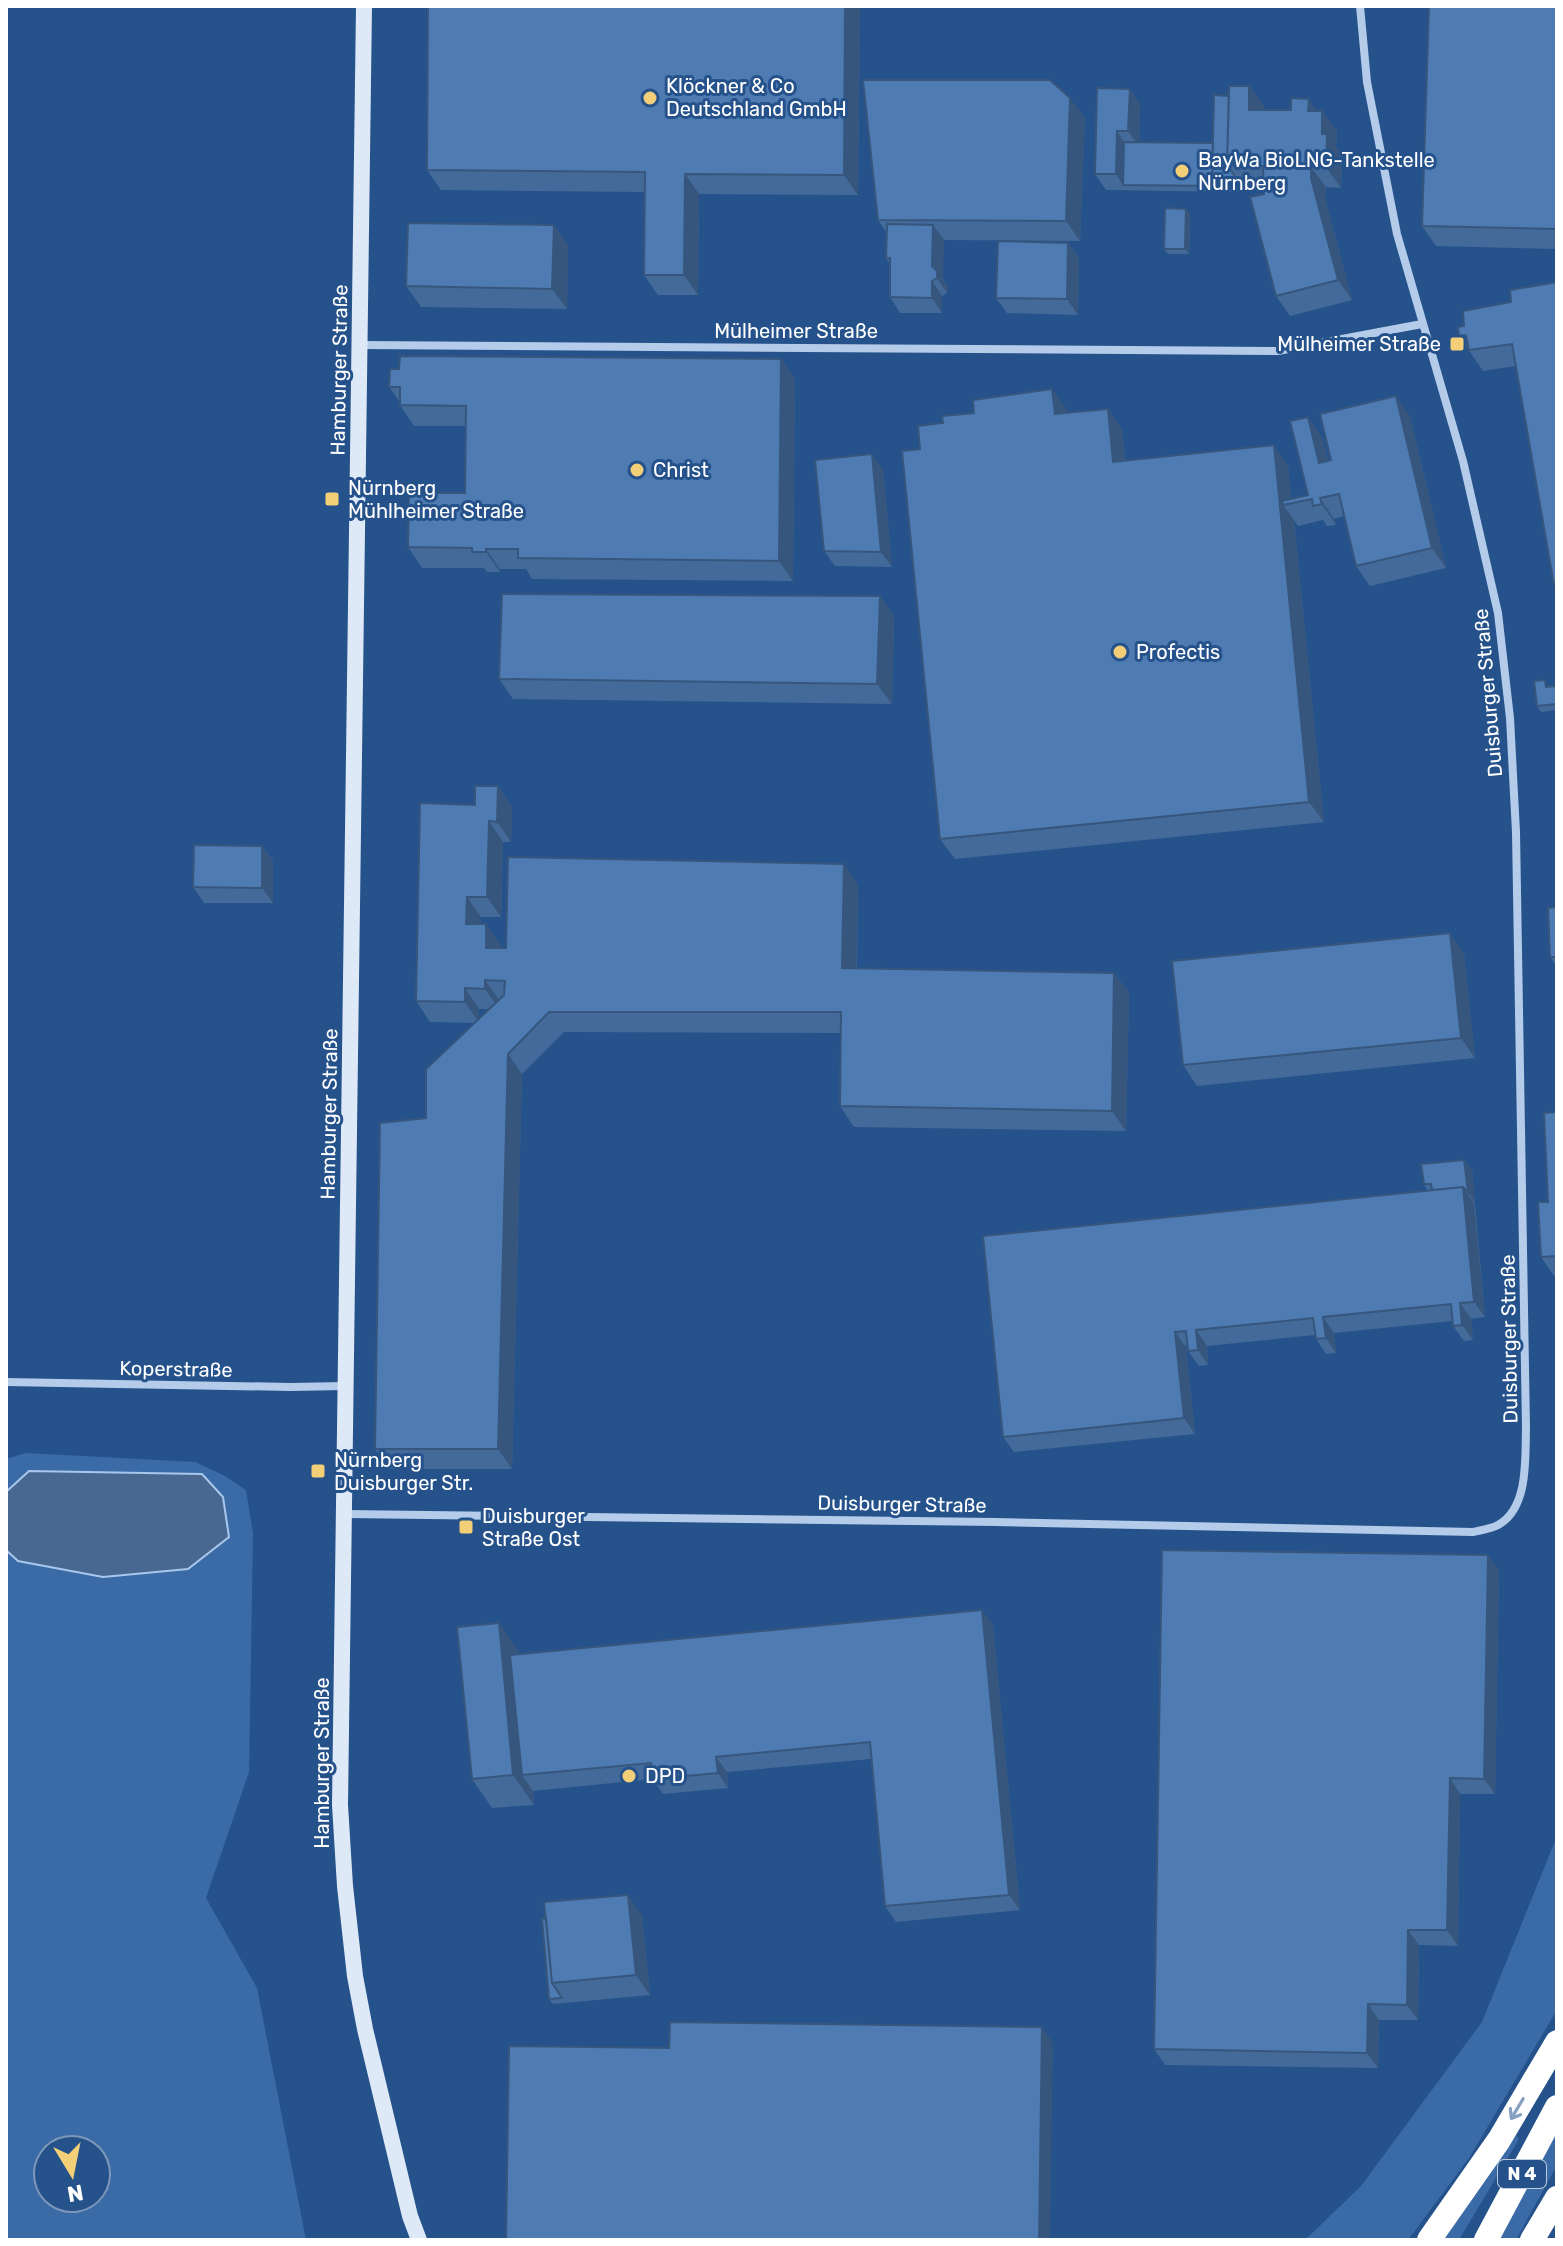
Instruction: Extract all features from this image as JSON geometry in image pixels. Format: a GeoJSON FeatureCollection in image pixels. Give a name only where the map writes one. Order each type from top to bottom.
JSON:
{"type":"FeatureCollection","features":[{"type":"Feature","properties":{"kind":"highway"},"geometry":{"type":"LineString","coordinates":[[1429,2240],[1499,2140],[1557,2042]]}},
{"type":"Feature","properties":{"kind":"highway","name":"N 4"},"geometry":{"type":"LineString","coordinates":[[1486,2240],[1557,2107]]}},
{"type":"Feature","properties":{"kind":"highway","name":"N 4"},"geometry":{"type":"LineString","coordinates":[[1532,2240],[1557,2198]]}},
{"type":"Feature","properties":{"kind":"street","name":"Hamburger Straße"},"geometry":{"type":"LineString","coordinates":[[364,6],[340,1805],[347,1917],[365,2029],[410,2216],[419,2240]]}},
{"type":"Feature","properties":{"kind":"street","name":"Duisburger Straße"},"geometry":{"type":"LineString","coordinates":[[343,1514],[964,1521],[1473,1532],[1499,1525],[1512,1510],[1521,1492],[1526,1428],[1516,832],[1510,718],[1495,593],[1463,461],[1397,234],[1367,82],[1360,6]]}},
{"type":"Feature","properties":{"kind":"street","name":"Mülheimer Straße"},"geometry":{"type":"LineString","coordinates":[[359,345],[1278,351],[1422,324]]}},
{"type":"Feature","properties":{"kind":"street","name":"Koperstraße"},"geometry":{"type":"LineString","coordinates":[[6,1382],[345,1386]]}},
{"type":"Feature","properties":{"kind":"street","name":"Hamburger Straße"},"geometry":{"type":"LineString","coordinates":[[410,2216],[412,2240]]}},
{"type":"Feature","properties":{"kind":"shaded area"},"geometry":{"type":"Polygon","coordinates":[[[26,1453],[195,1462],[246,1490],[253,1533],[249,1772],[206,1898],[257,1988],[306,2240],[6,2240],[6,1550],[18,1561],[29,1471],[6,1492],[6,1459],[26,1453]]]}},
{"type":"Feature","properties":{"kind":"shaded area"},"geometry":{"type":"Polygon","coordinates":[[[29,1471],[202,1474],[223,1497],[229,1537],[188,1569],[103,1577],[18,1561],[6,1550],[6,1492],[29,1471]]]}},
{"type":"Feature","properties":{"kind":"shaded area"},"geometry":{"type":"Polygon","coordinates":[[[1557,1836],[1557,2010],[1469,2158],[1408,2240],[1305,2240],[1361,2186],[1482,2022],[1557,1836]]]}},
{"type":"Feature","properties":{"kind":"shaded area"},"geometry":{"type":"Polygon","coordinates":[[[1514,2132],[1519,2139],[1459,2240],[1440,2240],[1514,2132]]]}},
{"type":"Feature","properties":{"kind":"shaded area"},"geometry":{"type":"Polygon","coordinates":[[[1557,2132],[1557,2165],[1516,2240],[1499,2240],[1557,2132]]]}},
{"type":"Feature","properties":{"kind":"building","name":"Klöckner & Co Deutschland GmbH"},"geometry":{"type":"Polygon","coordinates":[[[428,6],[845,6],[844,175],[685,174],[684,275],[644,275],[645,172],[427,170],[428,6]]]}},
{"type":"Feature","properties":{"kind":"building"},"geometry":{"type":"Polygon","coordinates":[[[1429,6],[1557,6],[1557,229],[1422,226],[1429,6]]]}},
{"type":"Feature","properties":{"kind":"building"},"geometry":{"type":"Polygon","coordinates":[[[863,80],[1050,80],[1070,98],[1066,221],[878,220],[863,80]]]}},
{"type":"Feature","properties":{"kind":"building"},"geometry":{"type":"Polygon","coordinates":[[[1229,86],[1249,86],[1249,110],[1291,110],[1291,98],[1309,99],[1308,111],[1322,111],[1322,134],[1327,134],[1326,167],[1311,167],[1311,178],[1338,280],[1276,296],[1250,197],[1264,194],[1263,166],[1227,165],[1229,86]]]}},
{"type":"Feature","properties":{"kind":"building"},"geometry":{"type":"Polygon","coordinates":[[[1097,88],[1130,89],[1128,131],[1117,131],[1116,174],[1095,174],[1097,88]]]}},
{"type":"Feature","properties":{"kind":"building"},"geometry":{"type":"Polygon","coordinates":[[[1214,95],[1229,96],[1227,165],[1234,175],[1234,182],[1212,181],[1214,95]]]}},
{"type":"Feature","properties":{"kind":"building"},"geometry":{"type":"Polygon","coordinates":[[[1124,142],[1213,143],[1212,181],[1216,186],[1123,185],[1124,142]]]}},
{"type":"Feature","properties":{"kind":"building"},"geometry":{"type":"Polygon","coordinates":[[[1165,208],[1186,209],[1185,249],[1164,249],[1165,208]]]}},
{"type":"Feature","properties":{"kind":"building"},"geometry":{"type":"Polygon","coordinates":[[[408,223],[554,225],[552,289],[406,286],[408,223]]]}},
{"type":"Feature","properties":{"kind":"building"},"geometry":{"type":"Polygon","coordinates":[[[887,224],[933,225],[932,266],[937,271],[937,278],[932,281],[932,298],[890,297],[887,224]]]}},
{"type":"Feature","properties":{"kind":"building"},"geometry":{"type":"Polygon","coordinates":[[[998,241],[1068,243],[1067,299],[996,298],[998,241]]]}},
{"type":"Feature","properties":{"kind":"building"},"geometry":{"type":"Polygon","coordinates":[[[1557,282],[1557,586],[1554,585],[1512,344],[1469,350],[1466,335],[1459,336],[1458,327],[1464,326],[1463,311],[1511,302],[1510,290],[1557,282]]]}},
{"type":"Feature","properties":{"kind":"building","name":"Christ"},"geometry":{"type":"Polygon","coordinates":[[[400,356],[781,359],[779,561],[518,558],[518,549],[472,552],[472,548],[408,547],[409,493],[465,493],[466,406],[400,405],[400,387],[389,387],[390,369],[399,369],[400,356]]]}},
{"type":"Feature","properties":{"kind":"building","name":"Profectis"},"geometry":{"type":"Polygon","coordinates":[[[1052,389],[1055,414],[1108,409],[1113,462],[1274,445],[1309,802],[940,839],[902,451],[920,449],[918,426],[943,423],[942,416],[974,413],[973,400],[1052,389]]]}},
{"type":"Feature","properties":{"kind":"building"},"geometry":{"type":"Polygon","coordinates":[[[1396,396],[1432,548],[1356,566],[1339,494],[1320,498],[1322,504],[1313,506],[1312,499],[1283,505],[1282,501],[1308,495],[1290,421],[1308,417],[1319,463],[1331,460],[1320,414],[1396,396]]]}},
{"type":"Feature","properties":{"kind":"building"},"geometry":{"type":"Polygon","coordinates":[[[872,454],[881,552],[824,551],[815,460],[872,454]]]}},
{"type":"Feature","properties":{"kind":"building"},"geometry":{"type":"Polygon","coordinates":[[[502,594],[880,596],[877,684],[499,679],[502,594]]]}},
{"type":"Feature","properties":{"kind":"building"},"geometry":{"type":"Polygon","coordinates":[[[1545,680],[1546,687],[1557,686],[1557,704],[1537,706],[1534,681],[1545,680]]]}},
{"type":"Feature","properties":{"kind":"building"},"geometry":{"type":"Polygon","coordinates":[[[475,786],[498,786],[497,822],[489,821],[487,897],[467,897],[466,924],[486,924],[486,948],[506,948],[508,857],[844,864],[842,968],[1114,973],[1112,1111],[840,1106],[841,1012],[549,1012],[508,1054],[498,1449],[375,1449],[380,1123],[426,1118],[426,1069],[504,995],[505,981],[485,980],[485,989],[465,988],[465,1002],[416,1001],[420,803],[475,805],[475,786]]]}},
{"type":"Feature","properties":{"kind":"building"},"geometry":{"type":"Polygon","coordinates":[[[194,845],[262,846],[262,888],[193,887],[194,845]]]}},
{"type":"Feature","properties":{"kind":"building"},"geometry":{"type":"Polygon","coordinates":[[[1557,907],[1557,957],[1550,957],[1548,908],[1557,907]]]}},
{"type":"Feature","properties":{"kind":"building"},"geometry":{"type":"Polygon","coordinates":[[[1450,933],[1461,1038],[1183,1065],[1172,961],[1450,933]]]}},
{"type":"Feature","properties":{"kind":"building"},"geometry":{"type":"Polygon","coordinates":[[[1557,1112],[1557,1256],[1541,1257],[1538,1202],[1548,1202],[1544,1113],[1557,1112]]]}},
{"type":"Feature","properties":{"kind":"building"},"geometry":{"type":"Polygon","coordinates":[[[1464,1160],[1468,1192],[1463,1187],[1432,1190],[1431,1184],[1424,1184],[1421,1164],[1464,1160]]]}},
{"type":"Feature","properties":{"kind":"building"},"geometry":{"type":"Polygon","coordinates":[[[1463,1187],[1474,1302],[1460,1303],[1462,1325],[1453,1326],[1451,1304],[1323,1317],[1326,1338],[1316,1339],[1313,1318],[1196,1330],[1198,1350],[1188,1351],[1186,1331],[1175,1332],[1184,1418],[1003,1437],[983,1236],[1463,1187]]]}},
{"type":"Feature","properties":{"kind":"building"},"geometry":{"type":"Polygon","coordinates":[[[1162,1550],[1488,1555],[1484,1779],[1450,1778],[1447,1930],[1408,1930],[1407,2005],[1368,2004],[1367,2053],[1154,2049],[1162,1550]]]}},
{"type":"Feature","properties":{"kind":"building","name":"DPD"},"geometry":{"type":"Polygon","coordinates":[[[982,1610],[1009,1895],[885,1906],[870,1742],[716,1757],[718,1773],[652,1779],[651,1763],[522,1775],[510,1655],[982,1610]]]}},
{"type":"Feature","properties":{"kind":"building"},"geometry":{"type":"Polygon","coordinates":[[[499,1623],[513,1775],[472,1779],[457,1627],[499,1623]]]}},
{"type":"Feature","properties":{"kind":"building"},"geometry":{"type":"Polygon","coordinates":[[[628,1895],[636,1975],[552,1983],[544,1902],[628,1895]]]}},
{"type":"Feature","properties":{"kind":"building"},"geometry":{"type":"Polygon","coordinates":[[[546,1918],[552,1983],[562,1998],[549,1999],[542,1919],[546,1918]]]}},
{"type":"Feature","properties":{"kind":"building"},"geometry":{"type":"Polygon","coordinates":[[[670,2022],[1042,2027],[1039,2240],[506,2240],[509,2046],[669,2048],[670,2022]]]}},
{"type":"Feature","properties":{"kind":"place","name":"Klöckner & Co Deutschland GmbH"},"geometry":{"type":"Point","coordinates":[650,98]}},
{"type":"Feature","properties":{"kind":"place","name":"BayWa BioLNG-Tankstelle Nürnberg"},"geometry":{"type":"Point","coordinates":[1182,171]}},
{"type":"Feature","properties":{"kind":"place","name":"Mülheimer Straße"},"geometry":{"type":"Point","coordinates":[1457,344]}},
{"type":"Feature","properties":{"kind":"place","name":"Christ"},"geometry":{"type":"Point","coordinates":[637,470]}},
{"type":"Feature","properties":{"kind":"place","name":"Nürnberg Mühlheimer Straße"},"geometry":{"type":"Point","coordinates":[332,499]}},
{"type":"Feature","properties":{"kind":"place","name":"Profectis"},"geometry":{"type":"Point","coordinates":[1120,652]}},
{"type":"Feature","properties":{"kind":"place","name":"Nürnberg Duisburger Str."},"geometry":{"type":"Point","coordinates":[318,1471]}},
{"type":"Feature","properties":{"kind":"place","name":"Duisburger Straße Ost"},"geometry":{"type":"Point","coordinates":[466,1527]}},
{"type":"Feature","properties":{"kind":"place","name":"DPD"},"geometry":{"type":"Point","coordinates":[629,1776]}}]}
